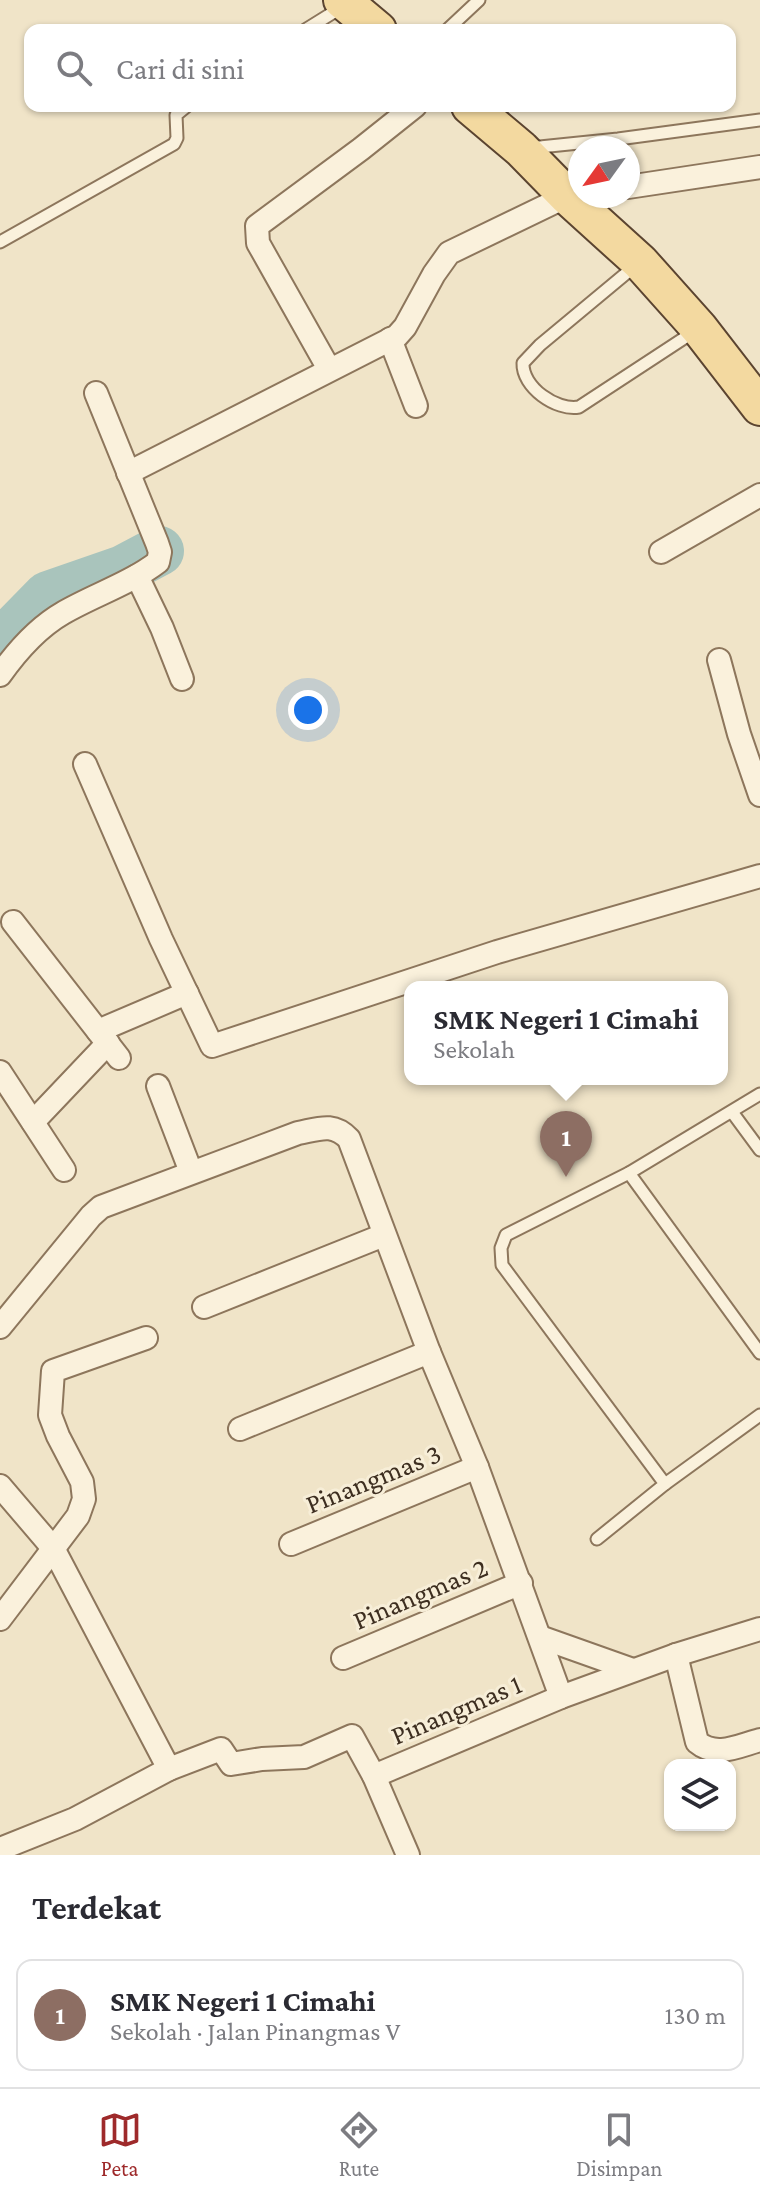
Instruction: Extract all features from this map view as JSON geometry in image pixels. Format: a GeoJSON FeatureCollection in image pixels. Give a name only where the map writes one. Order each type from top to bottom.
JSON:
{"type":"FeatureCollection","features":[{"type":"Feature","properties":{"kind":"main road"},"geometry":{"type":"LineString","coordinates":[[345,2],[371,24]]}},
{"type":"Feature","properties":{"kind":"main road"},"geometry":{"type":"LineString","coordinates":[[477,112],[568,190]]}},
{"type":"Feature","properties":{"kind":"main road"},"geometry":{"type":"LineString","coordinates":[[587,208],[699,328],[760,407]]}},
{"type":"Feature","properties":{"kind":"street"},"geometry":{"type":"LineString","coordinates":[[329,369],[258,243],[257,226],[407,112]]}},
{"type":"Feature","properties":{"kind":"street"},"geometry":{"type":"LineString","coordinates":[[640,185],[760,167]]}},
{"type":"Feature","properties":{"kind":"street"},"geometry":{"type":"LineString","coordinates":[[128,473],[397,336],[449,253],[568,198]]}},
{"type":"Feature","properties":{"kind":"street"},"geometry":{"type":"LineString","coordinates":[[390,339],[416,406]]}},
{"type":"Feature","properties":{"kind":"street"},"geometry":{"type":"LineString","coordinates":[[0,675],[19,649],[61,614],[137,576],[158,562],[160,552],[96,393]]}},
{"type":"Feature","properties":{"kind":"street"},"geometry":{"type":"LineString","coordinates":[[661,552],[760,495]]}},
{"type":"Feature","properties":{"kind":"street"},"geometry":{"type":"LineString","coordinates":[[137,576],[182,679]]}},
{"type":"Feature","properties":{"kind":"street"},"geometry":{"type":"LineString","coordinates":[[719,660],[750,731],[760,795]]}},
{"type":"Feature","properties":{"kind":"street"},"geometry":{"type":"LineString","coordinates":[[85,764],[161,939],[212,1046],[404,983]]}},
{"type":"Feature","properties":{"kind":"street"},"geometry":{"type":"LineString","coordinates":[[409,981],[497,952],[760,876]]}},
{"type":"Feature","properties":{"kind":"street"},"geometry":{"type":"LineString","coordinates":[[13,922],[108,1044]]}},
{"type":"Feature","properties":{"kind":"street"},"geometry":{"type":"LineString","coordinates":[[33,1122],[108,1044],[187,993]]}},
{"type":"Feature","properties":{"kind":"street"},"geometry":{"type":"LineString","coordinates":[[0,1072],[64,1170]]}},
{"type":"Feature","properties":{"kind":"street"},"geometry":{"type":"LineString","coordinates":[[158,1086],[191,1172]]}},
{"type":"Feature","properties":{"kind":"street"},"geometry":{"type":"LineString","coordinates":[[0,1327],[101,1207],[298,1133],[331,1127],[341,1130],[349,1139],[429,1352],[477,1467],[561,1697]]}},
{"type":"Feature","properties":{"kind":"street"},"geometry":{"type":"LineString","coordinates":[[204,1307],[384,1235]]}},
{"type":"Feature","properties":{"kind":"street"},"geometry":{"type":"LineString","coordinates":[[0,1619],[78,1516],[84,1499],[82,1482],[50,1415],[53,1371],[146,1338]]}},
{"type":"Feature","properties":{"kind":"street"},"geometry":{"type":"LineString","coordinates":[[240,1429],[429,1352]]}},
{"type":"Feature","properties":{"kind":"street","name":"Pinangmas 3"},"geometry":{"type":"LineString","coordinates":[[291,1544],[477,1467]]}},
{"type":"Feature","properties":{"kind":"street"},"geometry":{"type":"LineString","coordinates":[[0,1486],[53,1548],[169,1769]]}},
{"type":"Feature","properties":{"kind":"street","name":"Pinangmas 2"},"geometry":{"type":"LineString","coordinates":[[343,1658],[521,1583]]}},
{"type":"Feature","properties":{"kind":"street","name":"Pinangmas 1"},"geometry":{"type":"LineString","coordinates":[[374,1776],[561,1697],[676,1655],[760,1629]]}},
{"type":"Feature","properties":{"kind":"street"},"geometry":{"type":"LineString","coordinates":[[540,1637],[633,1670]]}},
{"type":"Feature","properties":{"kind":"street"},"geometry":{"type":"LineString","coordinates":[[676,1655],[697,1742],[706,1749],[718,1752],[760,1740]]}},
{"type":"Feature","properties":{"kind":"street"},"geometry":{"type":"LineString","coordinates":[[0,1849],[75,1819],[169,1769],[221,1749],[231,1764],[304,1757],[352,1736],[374,1776],[408,1855]]}},
{"type":"Feature","properties":{"kind":"lane"},"geometry":{"type":"LineString","coordinates":[[453,24],[479,0]]}},
{"type":"Feature","properties":{"kind":"lane"},"geometry":{"type":"LineString","coordinates":[[314,24],[345,2]]}},
{"type":"Feature","properties":{"kind":"lane"},"geometry":{"type":"LineString","coordinates":[[0,242],[174,144],[177,138],[176,115],[180,112]]}},
{"type":"Feature","properties":{"kind":"lane"},"geometry":{"type":"LineString","coordinates":[[521,149],[760,120]]}},
{"type":"Feature","properties":{"kind":"lane"},"geometry":{"type":"LineString","coordinates":[[640,262],[540,345],[523,363],[523,373],[532,385],[564,407],[579,407],[699,328]]}},
{"type":"Feature","properties":{"kind":"lane"},"geometry":{"type":"LineString","coordinates":[[665,1484],[502,1265],[501,1248],[506,1235],[629,1173],[760,1094]]}},
{"type":"Feature","properties":{"kind":"lane"},"geometry":{"type":"LineString","coordinates":[[732,1112],[760,1150]]}},
{"type":"Feature","properties":{"kind":"lane"},"geometry":{"type":"LineString","coordinates":[[629,1173],[760,1353]]}},
{"type":"Feature","properties":{"kind":"lane"},"geometry":{"type":"LineString","coordinates":[[597,1539],[665,1484],[760,1415]]}},
{"type":"Feature","properties":{"kind":"waterway"},"geometry":{"type":"LineString","coordinates":[[0,645],[48,596],[123,570],[159,551]]}},
{"type":"Feature","properties":{"kind":"place","name":"SMK Negeri 1 Cimahi"},"geometry":{"type":"Point","coordinates":[566,1177]}}]}
